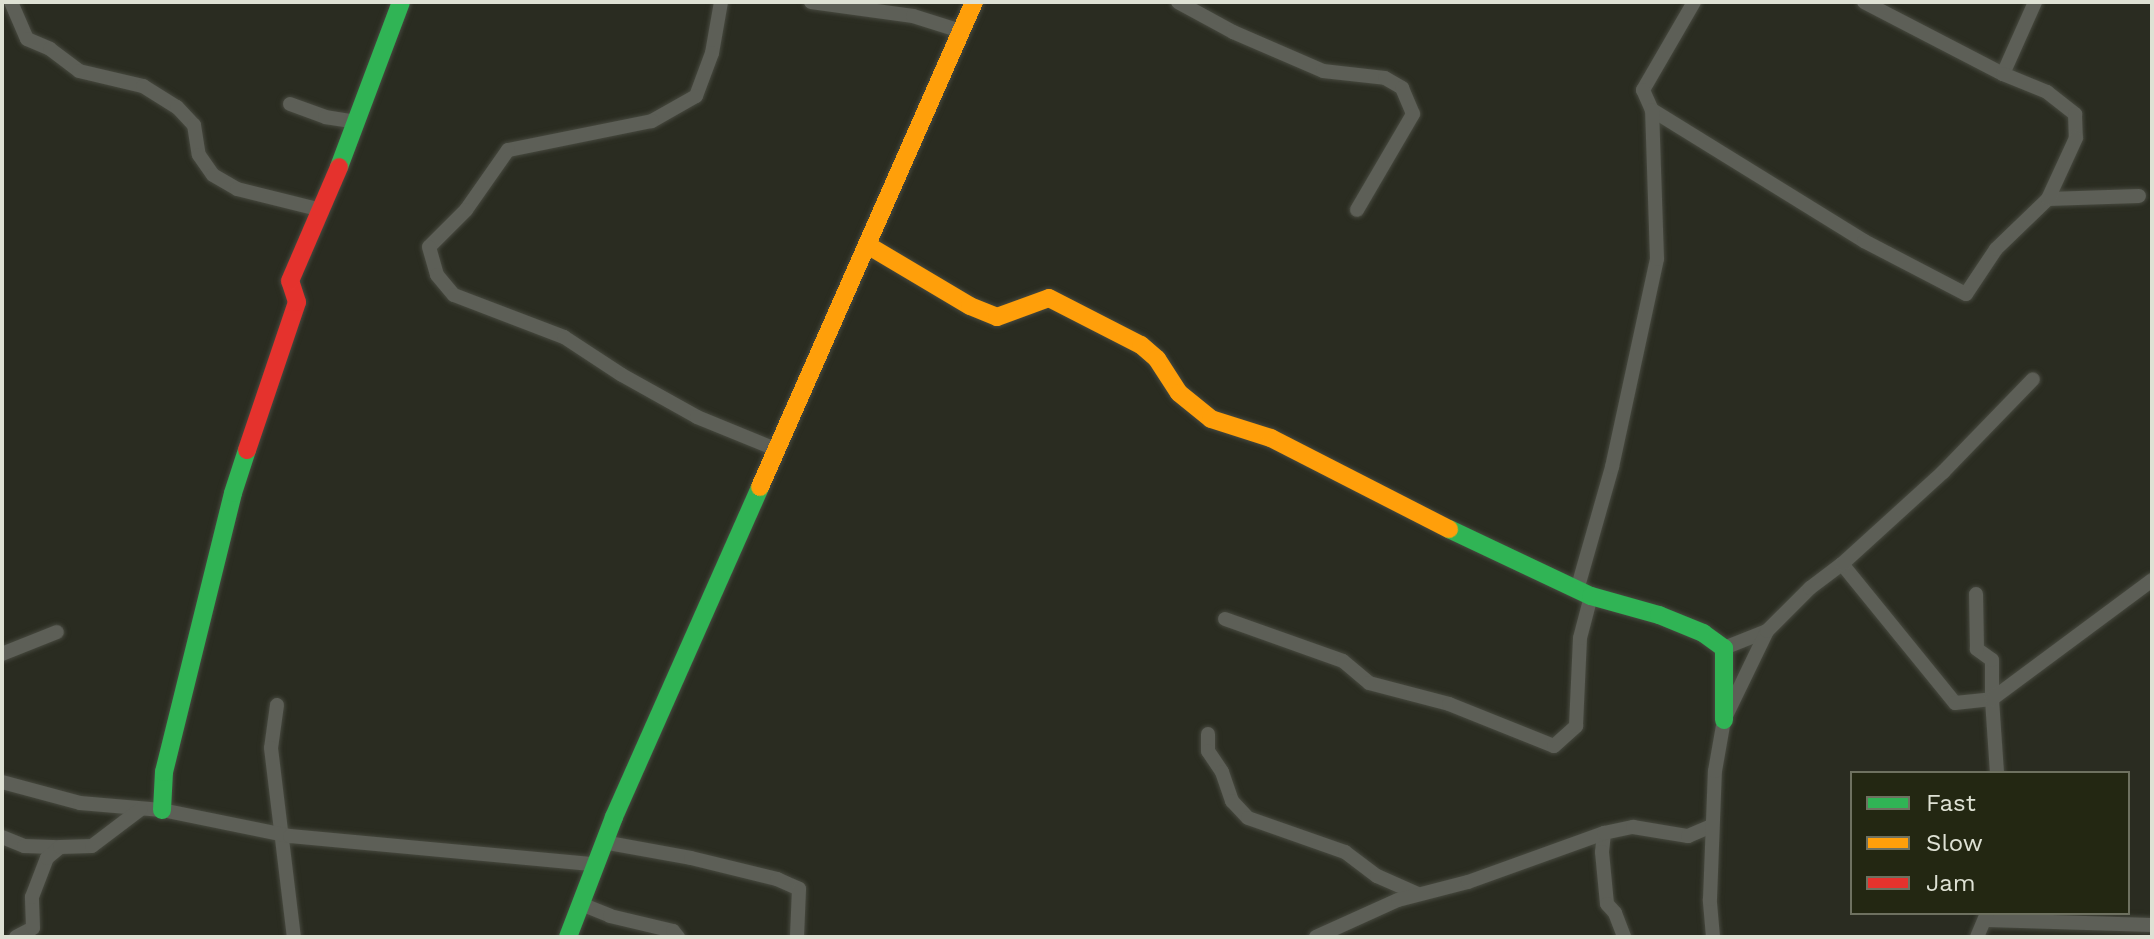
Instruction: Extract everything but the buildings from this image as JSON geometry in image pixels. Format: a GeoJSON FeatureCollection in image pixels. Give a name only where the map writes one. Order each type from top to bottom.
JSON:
{"type":"FeatureCollection","features":[{"type":"Feature","properties":{"kind":"street"},"geometry":{"type":"LineString","coordinates":[[11,2],[27,39],[50,49],[79,71],[143,86],[177,107],[194,125],[199,155],[213,175],[237,189],[318,209]]}},
{"type":"Feature","properties":{"kind":"street"},"geometry":{"type":"LineString","coordinates":[[162,810],[164,772],[233,493],[297,302],[290,281],[318,209],[358,122],[401,2]]}},
{"type":"Feature","properties":{"kind":"street"},"geometry":{"type":"LineString","coordinates":[[721,2],[712,53],[696,96],[652,121],[508,150],[466,210],[429,247],[437,275],[454,295],[564,337],[622,375],[697,417],[778,450]]}},
{"type":"Feature","properties":{"kind":"street"},"geometry":{"type":"LineString","coordinates":[[811,2],[913,16],[961,31]]}},
{"type":"Feature","properties":{"kind":"street"},"geometry":{"type":"LineString","coordinates":[[568,937],[603,842],[869,246],[974,2]]}},
{"type":"Feature","properties":{"kind":"street"},"geometry":{"type":"LineString","coordinates":[[1178,2],[1233,32],[1323,71],[1385,78],[1402,88],[1413,114],[1357,210]]}},
{"type":"Feature","properties":{"kind":"street"},"geometry":{"type":"LineString","coordinates":[[1225,619],[1343,661],[1369,683],[1449,704],[1554,746],[1576,726],[1584,593],[1657,259],[1652,110],[1643,90],[1694,2]]}},
{"type":"Feature","properties":{"kind":"street"},"geometry":{"type":"LineString","coordinates":[[1652,110],[1864,241],[1966,294],[1996,249],[2048,199],[2076,138],[2075,114],[2047,92],[2003,74],[1864,2]]}},
{"type":"Feature","properties":{"kind":"street"},"geometry":{"type":"LineString","coordinates":[[2003,74],[2035,2]]}},
{"type":"Feature","properties":{"kind":"street"},"geometry":{"type":"LineString","coordinates":[[290,104],[325,117],[358,122]]}},
{"type":"Feature","properties":{"kind":"street"},"geometry":{"type":"LineString","coordinates":[[2048,199],[2139,196]]}},
{"type":"Feature","properties":{"kind":"street"},"geometry":{"type":"LineString","coordinates":[[869,246],[970,306],[997,317],[1049,298],[1082,313],[1141,345],[1157,359],[1179,393],[1211,419],[1271,438],[1387,499],[1584,593],[1659,615],[1703,633],[1724,648]]}},
{"type":"Feature","properties":{"kind":"street"},"geometry":{"type":"LineString","coordinates":[[1724,720],[1767,631],[1810,588],[1842,564],[1943,472],[2033,379]]}},
{"type":"Feature","properties":{"kind":"street"},"geometry":{"type":"LineString","coordinates":[[1842,564],[1955,703],[1992,699],[2152,580]]}},
{"type":"Feature","properties":{"kind":"street"},"geometry":{"type":"LineString","coordinates":[[1976,594],[1977,649],[1992,660],[1997,771]]}},
{"type":"Feature","properties":{"kind":"street"},"geometry":{"type":"LineString","coordinates":[[1724,648],[1767,631]]}},
{"type":"Feature","properties":{"kind":"street"},"geometry":{"type":"LineString","coordinates":[[2,654],[57,632]]}},
{"type":"Feature","properties":{"kind":"street"},"geometry":{"type":"LineString","coordinates":[[1713,937],[1711,826],[1715,771],[1724,720],[1724,648]]}},
{"type":"Feature","properties":{"kind":"street"},"geometry":{"type":"LineString","coordinates":[[277,705],[271,748],[294,937]]}},
{"type":"Feature","properties":{"kind":"street"},"geometry":{"type":"LineString","coordinates":[[1208,734],[1208,751],[1222,772],[1232,801],[1248,818],[1345,852],[1377,876],[1418,894]]}},
{"type":"Feature","properties":{"kind":"street"},"geometry":{"type":"LineString","coordinates":[[2,782],[80,803],[162,810],[280,834],[594,864]]}},
{"type":"Feature","properties":{"kind":"street"},"geometry":{"type":"LineString","coordinates":[[2,837],[24,846],[92,846],[141,809]]}},
{"type":"Feature","properties":{"kind":"street"},"geometry":{"type":"LineString","coordinates":[[1316,937],[1418,894],[1468,882],[1604,833],[1633,827],[1688,836],[1711,826]]}},
{"type":"Feature","properties":{"kind":"street"},"geometry":{"type":"LineString","coordinates":[[1604,833],[1602,852],[1607,904],[1615,913],[1624,937]]}},
{"type":"Feature","properties":{"kind":"street"},"geometry":{"type":"LineString","coordinates":[[603,842],[777,879],[799,889],[797,937]]}},
{"type":"Feature","properties":{"kind":"street"},"geometry":{"type":"LineString","coordinates":[[16,937],[33,928],[32,897],[47,858],[60,847]]}},
{"type":"Feature","properties":{"kind":"street"},"geometry":{"type":"LineString","coordinates":[[581,904],[610,916],[673,931],[678,937]]}},
{"type":"Feature","properties":{"kind":"street"},"geometry":{"type":"LineString","coordinates":[[1977,937],[1987,917],[2152,925]]}},
{"type":"Feature","properties":{"kind":"traffic: fast"},"geometry":{"type":"LineString","coordinates":[[339,167],[401,2]]}},
{"type":"Feature","properties":{"kind":"traffic: fast"},"geometry":{"type":"LineString","coordinates":[[162,810],[164,772],[233,493],[247,450]]}},
{"type":"Feature","properties":{"kind":"traffic: fast"},"geometry":{"type":"LineString","coordinates":[[568,937],[614,817],[760,487]]}},
{"type":"Feature","properties":{"kind":"traffic: fast"},"geometry":{"type":"LineString","coordinates":[[1449,529],[1591,596],[1659,615],[1703,633],[1724,648],[1724,720]]}},
{"type":"Feature","properties":{"kind":"traffic: slow"},"geometry":{"type":"LineString","coordinates":[[760,487],[974,2]]}},
{"type":"Feature","properties":{"kind":"traffic: slow"},"geometry":{"type":"LineString","coordinates":[[869,246],[970,306],[997,317],[1049,298],[1141,345],[1157,359],[1179,393],[1211,419],[1271,438],[1449,529]]}},
{"type":"Feature","properties":{"kind":"traffic: jam"},"geometry":{"type":"LineString","coordinates":[[247,450],[297,302],[290,281],[339,167]]}}]}
